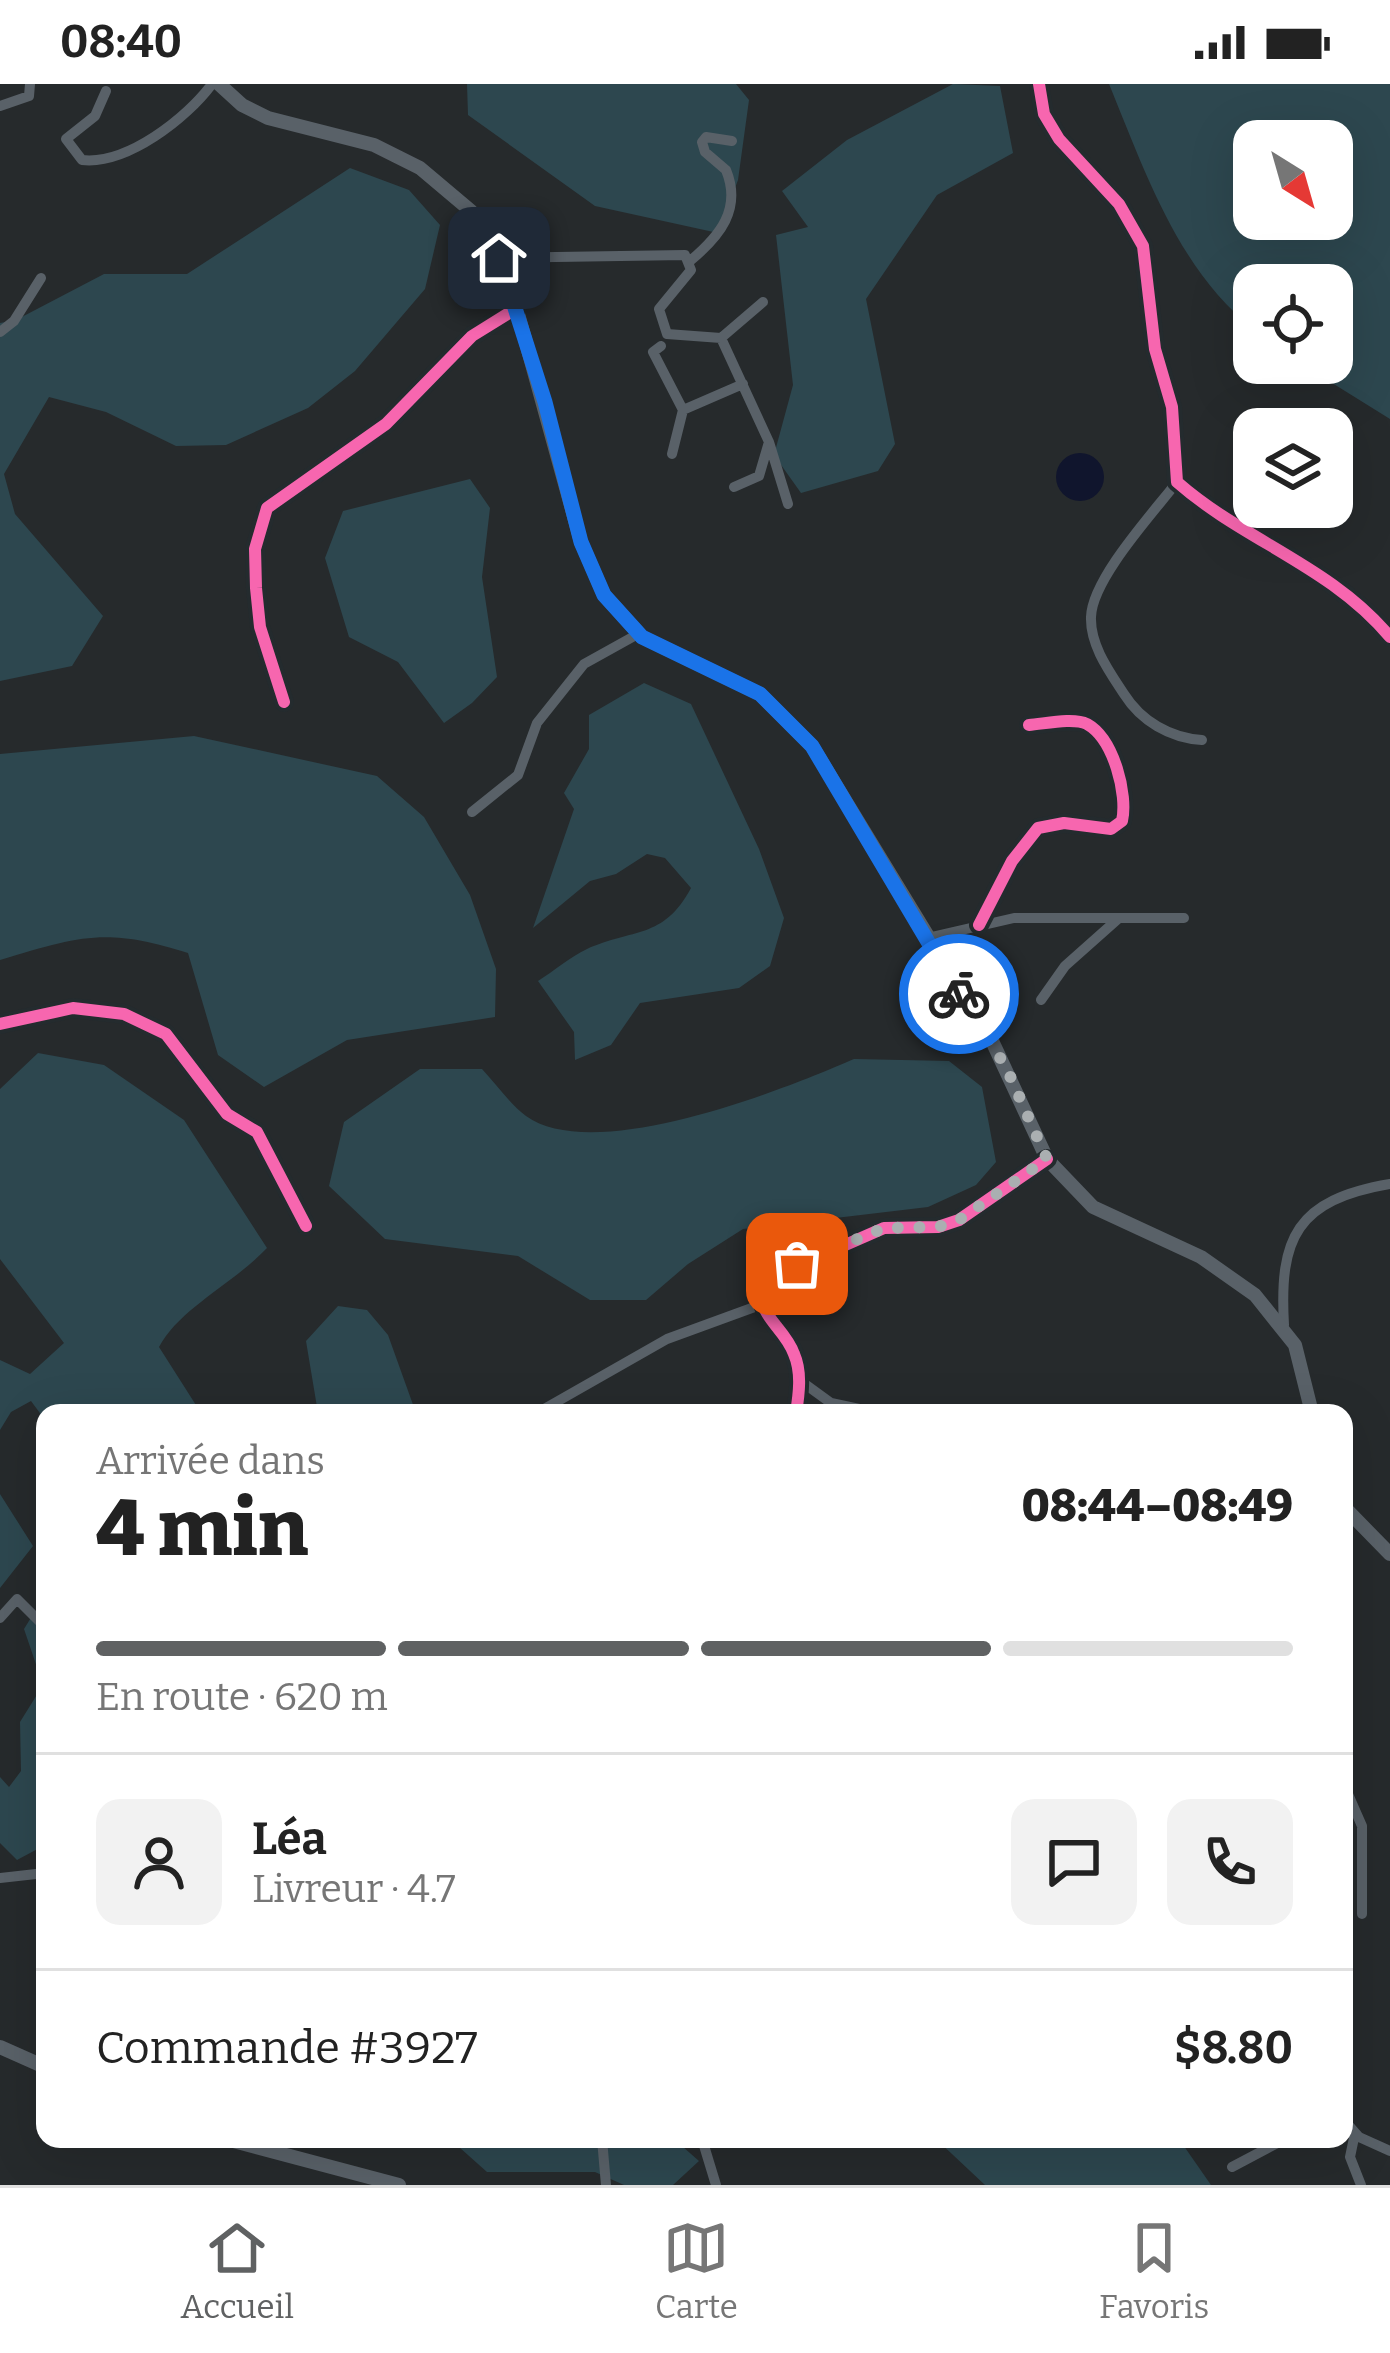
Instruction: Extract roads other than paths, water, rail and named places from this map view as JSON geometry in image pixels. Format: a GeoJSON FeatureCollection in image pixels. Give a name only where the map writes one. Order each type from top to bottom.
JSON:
{"type":"FeatureCollection","features":[{"type":"Feature","properties":{"kind":"main road"},"geometry":{"type":"LineString","coordinates":[[215,84],[268,118],[374,145],[419,169],[471,212],[499,258],[518,308],[591,571],[621,618],[638,634],[760,694],[812,746],[1006,1067],[1047,1159],[1093,1207],[1226,1272],[1284,1325],[1295,1345],[1310,1404]]}},
{"type":"Feature","properties":{"kind":"main road"},"geometry":{"type":"LineString","coordinates":[[1353,1527],[1390,1554]]}},
{"type":"Feature","properties":{"kind":"main road"},"geometry":{"type":"LineString","coordinates":[[0,2047],[36,2063]]}},
{"type":"Feature","properties":{"kind":"main road"},"geometry":{"type":"LineString","coordinates":[[260,2148],[399,2185]]}},
{"type":"Feature","properties":{"kind":"street"},"geometry":{"type":"LineString","coordinates":[[0,106],[29,96],[30,84]]}},
{"type":"Feature","properties":{"kind":"street"},"geometry":{"type":"LineString","coordinates":[[106,91],[95,116],[66,140],[82,160],[96,161],[166,131],[215,84]]}},
{"type":"Feature","properties":{"kind":"street"},"geometry":{"type":"LineString","coordinates":[[1039,84],[1043,114],[1059,139],[1120,204],[1143,247],[1148,316],[1172,407],[1177,482],[1108,576],[1091,611],[1091,624],[1104,663],[1134,710],[1165,731],[1202,740]]}},
{"type":"Feature","properties":{"kind":"street"},"geometry":{"type":"LineString","coordinates":[[690,261],[711,244],[732,208],[726,170],[705,152],[702,142],[706,137],[733,141]]}},
{"type":"Feature","properties":{"kind":"street"},"geometry":{"type":"LineString","coordinates":[[499,258],[676,252],[690,261]]}},
{"type":"Feature","properties":{"kind":"street"},"geometry":{"type":"LineString","coordinates":[[690,261],[691,270],[659,309],[658,319],[667,334],[721,338],[763,302]]}},
{"type":"Feature","properties":{"kind":"street"},"geometry":{"type":"LineString","coordinates":[[0,332],[14,321],[41,278]]}},
{"type":"Feature","properties":{"kind":"street"},"geometry":{"type":"LineString","coordinates":[[284,702],[260,626],[256,588],[255,549],[267,508],[386,424],[472,336],[518,308]]}},
{"type":"Feature","properties":{"kind":"street"},"geometry":{"type":"LineString","coordinates":[[721,338],[769,442],[788,504]]}},
{"type":"Feature","properties":{"kind":"street"},"geometry":{"type":"LineString","coordinates":[[661,346],[653,352],[683,410],[672,454]]}},
{"type":"Feature","properties":{"kind":"street"},"geometry":{"type":"LineString","coordinates":[[683,410],[743,384]]}},
{"type":"Feature","properties":{"kind":"street"},"geometry":{"type":"LineString","coordinates":[[734,487],[759,476],[769,442]]}},
{"type":"Feature","properties":{"kind":"street"},"geometry":{"type":"LineString","coordinates":[[1177,482],[1202,505],[1318,570],[1390,637]]}},
{"type":"Feature","properties":{"kind":"street"},"geometry":{"type":"LineString","coordinates":[[472,812],[518,775],[537,723],[584,664],[638,634]]}},
{"type":"Feature","properties":{"kind":"street"},"geometry":{"type":"LineString","coordinates":[[979,925],[1012,861],[1038,828],[1064,823],[1111,829],[1121,821],[1125,809],[1106,746],[1086,723],[1029,725]]}},
{"type":"Feature","properties":{"kind":"street"},"geometry":{"type":"LineString","coordinates":[[927,938],[1014,918],[1184,918]]}},
{"type":"Feature","properties":{"kind":"street"},"geometry":{"type":"LineString","coordinates":[[1041,1000],[1065,966],[1119,918]]}},
{"type":"Feature","properties":{"kind":"street"},"geometry":{"type":"LineString","coordinates":[[0,1024],[73,1008],[124,1014],[166,1034],[227,1114],[257,1132],[306,1226]]}},
{"type":"Feature","properties":{"kind":"street"},"geometry":{"type":"LineString","coordinates":[[797,1404],[793,1348],[760,1305],[760,1293],[770,1278],[884,1228],[938,1227],[959,1220],[1047,1159]]}},
{"type":"Feature","properties":{"kind":"street"},"geometry":{"type":"LineString","coordinates":[[1284,1325],[1280,1277],[1287,1246],[1297,1230],[1336,1202],[1390,1184]]}},
{"type":"Feature","properties":{"kind":"street"},"geometry":{"type":"LineString","coordinates":[[555,1404],[618,1372],[667,1339],[760,1305]]}},
{"type":"Feature","properties":{"kind":"street"},"geometry":{"type":"LineString","coordinates":[[798,1379],[836,1404]]}},
{"type":"Feature","properties":{"kind":"street"},"geometry":{"type":"LineString","coordinates":[[0,1618],[16,1599],[36,1618]]}},
{"type":"Feature","properties":{"kind":"street"},"geometry":{"type":"LineString","coordinates":[[1353,1806],[1362,1826],[1362,1914]]}},
{"type":"Feature","properties":{"kind":"street"},"geometry":{"type":"LineString","coordinates":[[1353,1843],[1363,1843]]}},
{"type":"Feature","properties":{"kind":"street"},"geometry":{"type":"LineString","coordinates":[[0,1878],[36,1874]]}},
{"type":"Feature","properties":{"kind":"street"},"geometry":{"type":"LineString","coordinates":[[1353,2131],[1390,2151]]}},
{"type":"Feature","properties":{"kind":"street"},"geometry":{"type":"LineString","coordinates":[[1353,2143],[1355,2133]]}},
{"type":"Feature","properties":{"kind":"street"},"geometry":{"type":"LineString","coordinates":[[603,2148],[606,2185]]}},
{"type":"Feature","properties":{"kind":"street"},"geometry":{"type":"LineString","coordinates":[[705,2148],[716,2185]]}},
{"type":"Feature","properties":{"kind":"street"},"geometry":{"type":"LineString","coordinates":[[1232,2167],[1268,2148]]}},
{"type":"Feature","properties":{"kind":"street"},"geometry":{"type":"LineString","coordinates":[[1352,2148],[1350,2157],[1360,2185]]}}]}
